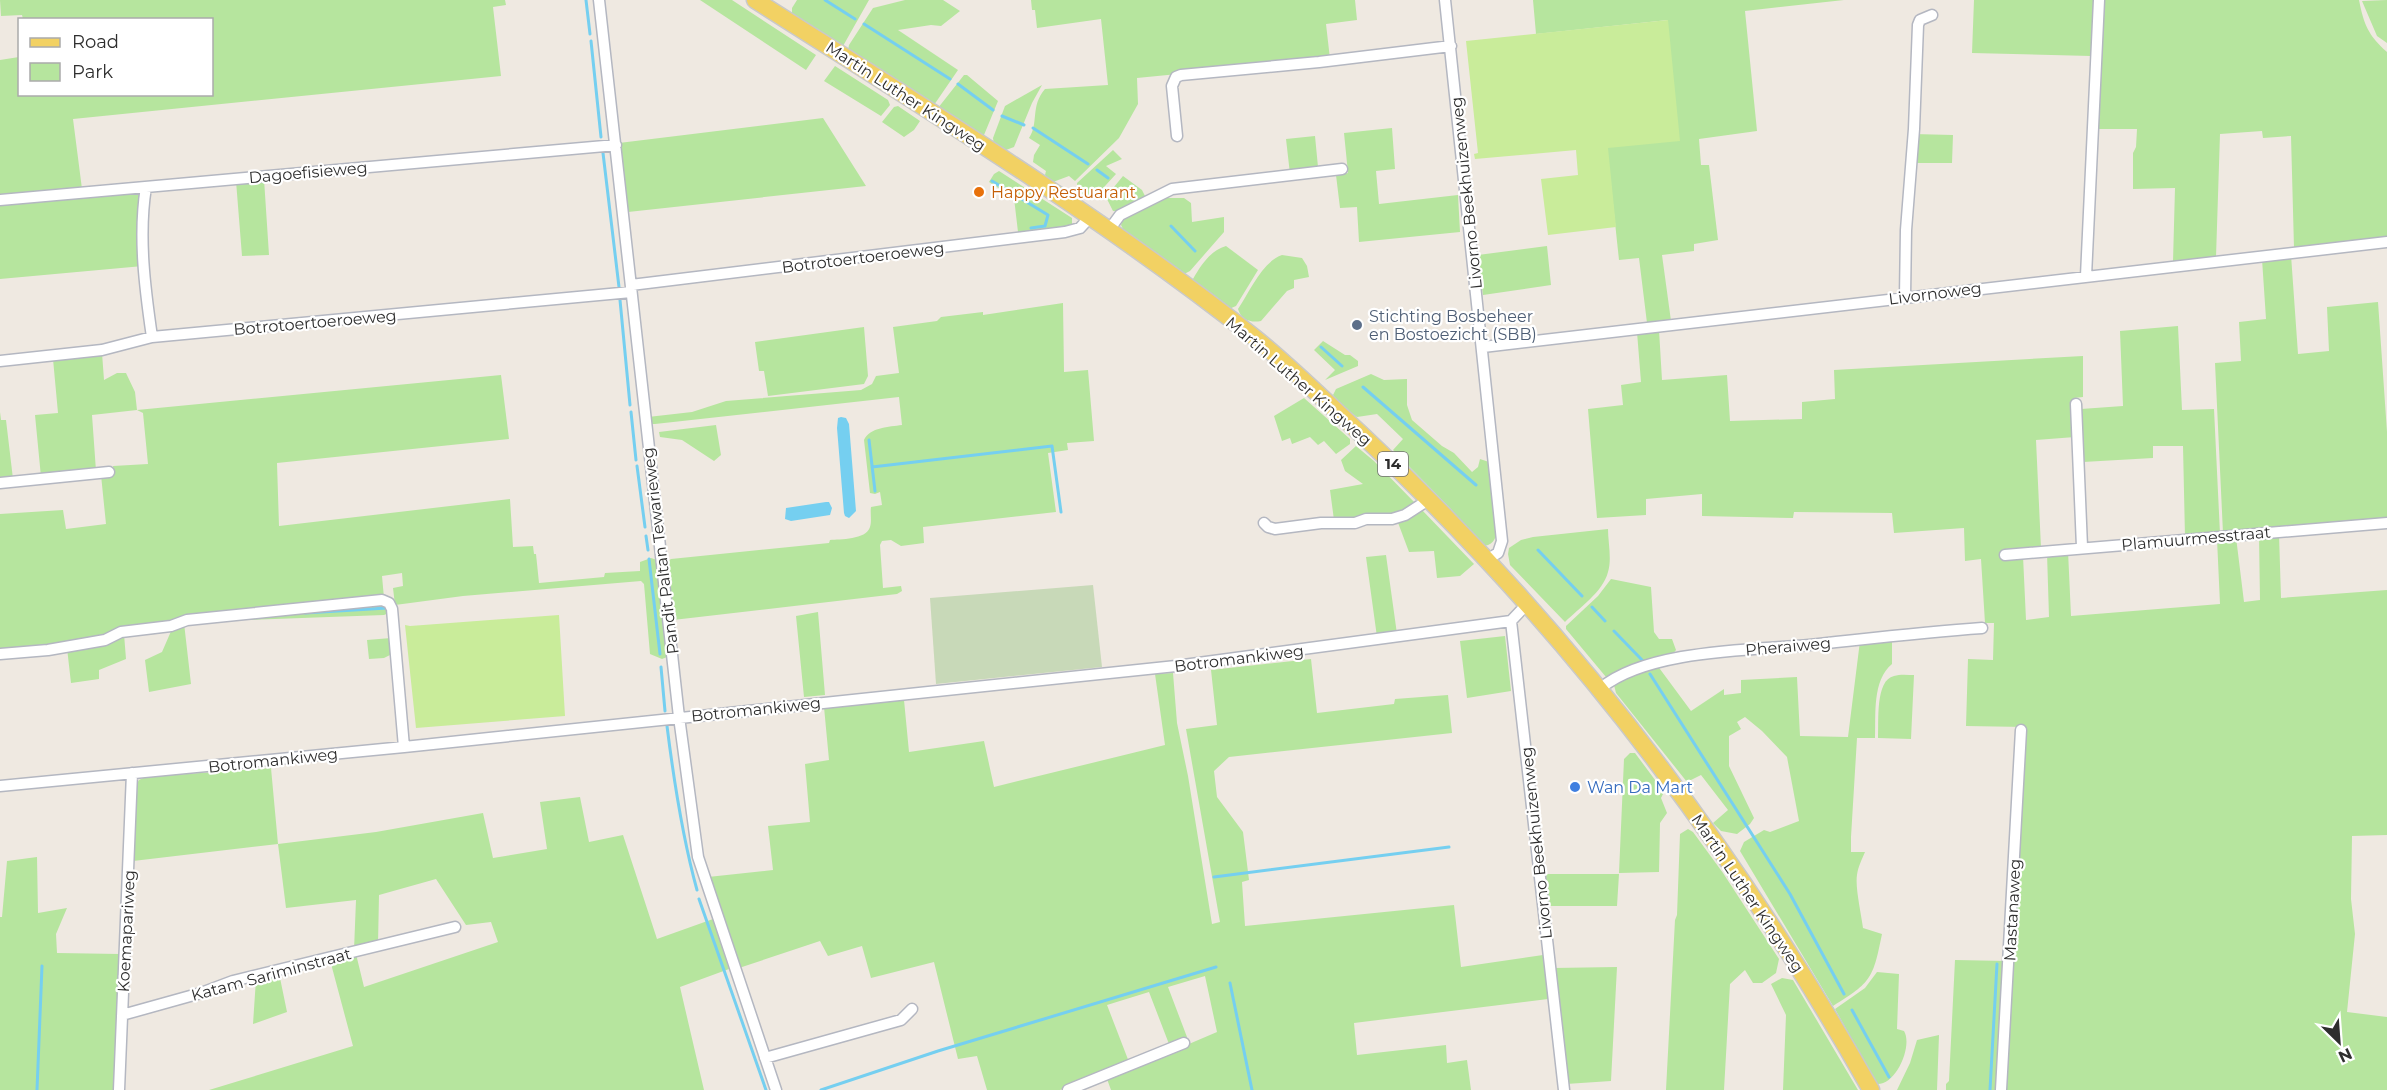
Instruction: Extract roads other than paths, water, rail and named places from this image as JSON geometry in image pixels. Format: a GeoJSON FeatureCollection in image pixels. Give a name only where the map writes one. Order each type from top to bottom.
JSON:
{"type":"FeatureCollection","features":[{"type":"Feature","properties":{"kind":"main road","name":"Martin Luther Kingweg"},"geometry":{"type":"LineString","coordinates":[[755,0],[1091,216],[1169,272],[1259,341],[1408,478],[1488,559],[1601,688],[1678,790],[1771,922],[1827,1011],[1871,1090]]}},
{"type":"Feature","properties":{"kind":"street","name":"Pandit Paltan Tewarieweg"},"geometry":{"type":"LineString","coordinates":[[599,0],[679,717],[698,857],[776,1090]]}},
{"type":"Feature","properties":{"kind":"street","name":"Livorno Beekhuizenweg"},"geometry":{"type":"LineString","coordinates":[[1445,0],[1502,541],[1498,553],[1488,559]]}},
{"type":"Feature","properties":{"kind":"street"},"geometry":{"type":"LineString","coordinates":[[2085,276],[2099,0]]}},
{"type":"Feature","properties":{"kind":"street"},"geometry":{"type":"LineString","coordinates":[[1905,297],[1906,230],[1917,77],[1918,25],[1920,20],[1932,15]]}},
{"type":"Feature","properties":{"kind":"street"},"geometry":{"type":"LineString","coordinates":[[1177,136],[1172,86],[1176,77],[1181,75],[1319,62],[1450,46]]}},
{"type":"Feature","properties":{"kind":"street","name":"Dagoefisieweg"},"geometry":{"type":"LineString","coordinates":[[0,200],[616,145]]}},
{"type":"Feature","properties":{"kind":"street"},"geometry":{"type":"LineString","coordinates":[[1109,230],[1120,215],[1172,189],[1342,169]]}},
{"type":"Feature","properties":{"kind":"street"},"geometry":{"type":"LineString","coordinates":[[146,187],[143,206],[144,262],[152,338]]}},
{"type":"Feature","properties":{"kind":"street","name":"Botrotoertoeroeweg"},"geometry":{"type":"LineString","coordinates":[[0,360],[102,351],[152,338],[631,289],[1065,232],[1080,228],[1091,216]]}},
{"type":"Feature","properties":{"kind":"street","name":"Livornoweg"},"geometry":{"type":"LineString","coordinates":[[1483,347],[2387,242]]}},
{"type":"Feature","properties":{"kind":"street"},"geometry":{"type":"LineString","coordinates":[[2076,404],[2082,547]]}},
{"type":"Feature","properties":{"kind":"street"},"geometry":{"type":"LineString","coordinates":[[0,483],[109,472]]}},
{"type":"Feature","properties":{"kind":"street"},"geometry":{"type":"LineString","coordinates":[[1264,522],[1268,527],[1275,529],[1355,523],[1366,519],[1392,519],[1405,515],[1422,504]]}},
{"type":"Feature","properties":{"kind":"street","name":"Plamuurmesstraat"},"geometry":{"type":"LineString","coordinates":[[2005,555],[2387,523]]}},
{"type":"Feature","properties":{"kind":"street"},"geometry":{"type":"LineString","coordinates":[[0,654],[48,650],[105,640],[121,632],[171,626],[187,620],[382,600],[392,609],[404,747]]}},
{"type":"Feature","properties":{"kind":"street"},"geometry":{"type":"LineString","coordinates":[[1511,621],[1528,603]]}},
{"type":"Feature","properties":{"kind":"street","name":"Livorno Beekhuizenweg"},"geometry":{"type":"LineString","coordinates":[[1511,621],[1564,1090]]}},
{"type":"Feature","properties":{"kind":"street","name":"Botromankiweg"},"geometry":{"type":"LineString","coordinates":[[0,786],[404,747],[1176,666],[1511,621]]}},
{"type":"Feature","properties":{"kind":"street","name":"Pheraiweg"},"geometry":{"type":"LineString","coordinates":[[1601,688],[1612,679],[1627,672],[1679,657],[1920,632],[1982,628]]}},
{"type":"Feature","properties":{"kind":"street","name":"Mastanaweg"},"geometry":{"type":"LineString","coordinates":[[2001,1090],[2021,730]]}},
{"type":"Feature","properties":{"kind":"street","name":"Koemapariweg"},"geometry":{"type":"LineString","coordinates":[[119,1090],[132,773]]}},
{"type":"Feature","properties":{"kind":"street","name":"Katam Sariminstraat"},"geometry":{"type":"LineString","coordinates":[[122,1015],[201,993],[232,981],[455,927]]}},
{"type":"Feature","properties":{"kind":"street"},"geometry":{"type":"LineString","coordinates":[[765,1058],[901,1020],[912,1009]]}},
{"type":"Feature","properties":{"kind":"street"},"geometry":{"type":"LineString","coordinates":[[1068,1090],[1184,1043]]}},
{"type":"Feature","properties":{"kind":"water"},"geometry":{"type":"Polygon","coordinates":[[[838,418],[846,418],[849,424],[856,511],[849,518],[844,513],[837,428],[838,418]]]}},
{"type":"Feature","properties":{"kind":"water"},"geometry":{"type":"Polygon","coordinates":[[[829,502],[832,508],[830,515],[791,521],[785,519],[786,508],[829,502]]]}},
{"type":"Feature","properties":{"kind":"waterway"},"geometry":{"type":"LineString","coordinates":[[586,0],[590,34]]}},
{"type":"Feature","properties":{"kind":"waterway"},"geometry":{"type":"LineString","coordinates":[[825,0],[855,19]]}},
{"type":"Feature","properties":{"kind":"waterway"},"geometry":{"type":"LineString","coordinates":[[864,24],[950,79]]}},
{"type":"Feature","properties":{"kind":"waterway"},"geometry":{"type":"LineString","coordinates":[[591,41],[601,137]]}},
{"type":"Feature","properties":{"kind":"waterway"},"geometry":{"type":"LineString","coordinates":[[958,84],[993,110]]}},
{"type":"Feature","properties":{"kind":"waterway"},"geometry":{"type":"LineString","coordinates":[[1002,116],[1024,125]]}},
{"type":"Feature","properties":{"kind":"waterway"},"geometry":{"type":"LineString","coordinates":[[1033,128],[1088,164]]}},
{"type":"Feature","properties":{"kind":"waterway"},"geometry":{"type":"LineString","coordinates":[[603,153],[619,287]]}},
{"type":"Feature","properties":{"kind":"waterway"},"geometry":{"type":"LineString","coordinates":[[1097,170],[1108,178]]}},
{"type":"Feature","properties":{"kind":"waterway"},"geometry":{"type":"LineString","coordinates":[[992,181],[1048,215],[1045,226],[1031,228]]}},
{"type":"Feature","properties":{"kind":"waterway"},"geometry":{"type":"LineString","coordinates":[[1171,226],[1195,251]]}},
{"type":"Feature","properties":{"kind":"waterway"},"geometry":{"type":"LineString","coordinates":[[620,300],[630,405]]}},
{"type":"Feature","properties":{"kind":"waterway"},"geometry":{"type":"LineString","coordinates":[[1321,347],[1342,366]]}},
{"type":"Feature","properties":{"kind":"waterway"},"geometry":{"type":"LineString","coordinates":[[1363,387],[1476,485]]}},
{"type":"Feature","properties":{"kind":"waterway"},"geometry":{"type":"LineString","coordinates":[[631,412],[636,460]]}},
{"type":"Feature","properties":{"kind":"waterway"},"geometry":{"type":"LineString","coordinates":[[869,440],[875,491]]}},
{"type":"Feature","properties":{"kind":"waterway"},"geometry":{"type":"LineString","coordinates":[[872,467],[1052,446],[1061,512]]}},
{"type":"Feature","properties":{"kind":"waterway"},"geometry":{"type":"LineString","coordinates":[[637,466],[645,527]]}},
{"type":"Feature","properties":{"kind":"waterway"},"geometry":{"type":"LineString","coordinates":[[646,536],[648,550]]}},
{"type":"Feature","properties":{"kind":"waterway"},"geometry":{"type":"LineString","coordinates":[[1538,550],[1582,596]]}},
{"type":"Feature","properties":{"kind":"waterway"},"geometry":{"type":"LineString","coordinates":[[649,559],[660,654]]}},
{"type":"Feature","properties":{"kind":"waterway"},"geometry":{"type":"LineString","coordinates":[[1592,607],[1605,621]]}},
{"type":"Feature","properties":{"kind":"waterway"},"geometry":{"type":"LineString","coordinates":[[305,613],[387,608]]}},
{"type":"Feature","properties":{"kind":"waterway"},"geometry":{"type":"LineString","coordinates":[[1614,631],[1642,660]]}},
{"type":"Feature","properties":{"kind":"waterway"},"geometry":{"type":"LineString","coordinates":[[661,667],[665,711]]}},
{"type":"Feature","properties":{"kind":"waterway"},"geometry":{"type":"LineString","coordinates":[[1650,674],[1790,894],[1844,994]]}},
{"type":"Feature","properties":{"kind":"waterway"},"geometry":{"type":"LineString","coordinates":[[667,726],[679,809],[697,890]]}},
{"type":"Feature","properties":{"kind":"waterway"},"geometry":{"type":"LineString","coordinates":[[1214,877],[1449,847]]}},
{"type":"Feature","properties":{"kind":"waterway"},"geometry":{"type":"LineString","coordinates":[[699,899],[766,1090]]}},
{"type":"Feature","properties":{"kind":"waterway"},"geometry":{"type":"LineString","coordinates":[[1990,1090],[1997,964]]}},
{"type":"Feature","properties":{"kind":"waterway"},"geometry":{"type":"LineString","coordinates":[[37,1090],[42,966]]}},
{"type":"Feature","properties":{"kind":"waterway"},"geometry":{"type":"LineString","coordinates":[[821,1090],[938,1051],[1216,967]]}},
{"type":"Feature","properties":{"kind":"waterway"},"geometry":{"type":"LineString","coordinates":[[1230,983],[1252,1090]]}},
{"type":"Feature","properties":{"kind":"waterway"},"geometry":{"type":"LineString","coordinates":[[1852,1010],[1889,1077]]}},
{"type":"Feature","properties":{"kind":"place","name":"Happy Restuarant"},"geometry":{"type":"Point","coordinates":[979,192]}},
{"type":"Feature","properties":{"kind":"place","name":"Stichting Bosbeheer en Bostoezicht (SBB)"},"geometry":{"type":"Point","coordinates":[1357,325]}},
{"type":"Feature","properties":{"kind":"place","name":"Wan Da Mart"},"geometry":{"type":"Point","coordinates":[1575,787]}}]}
